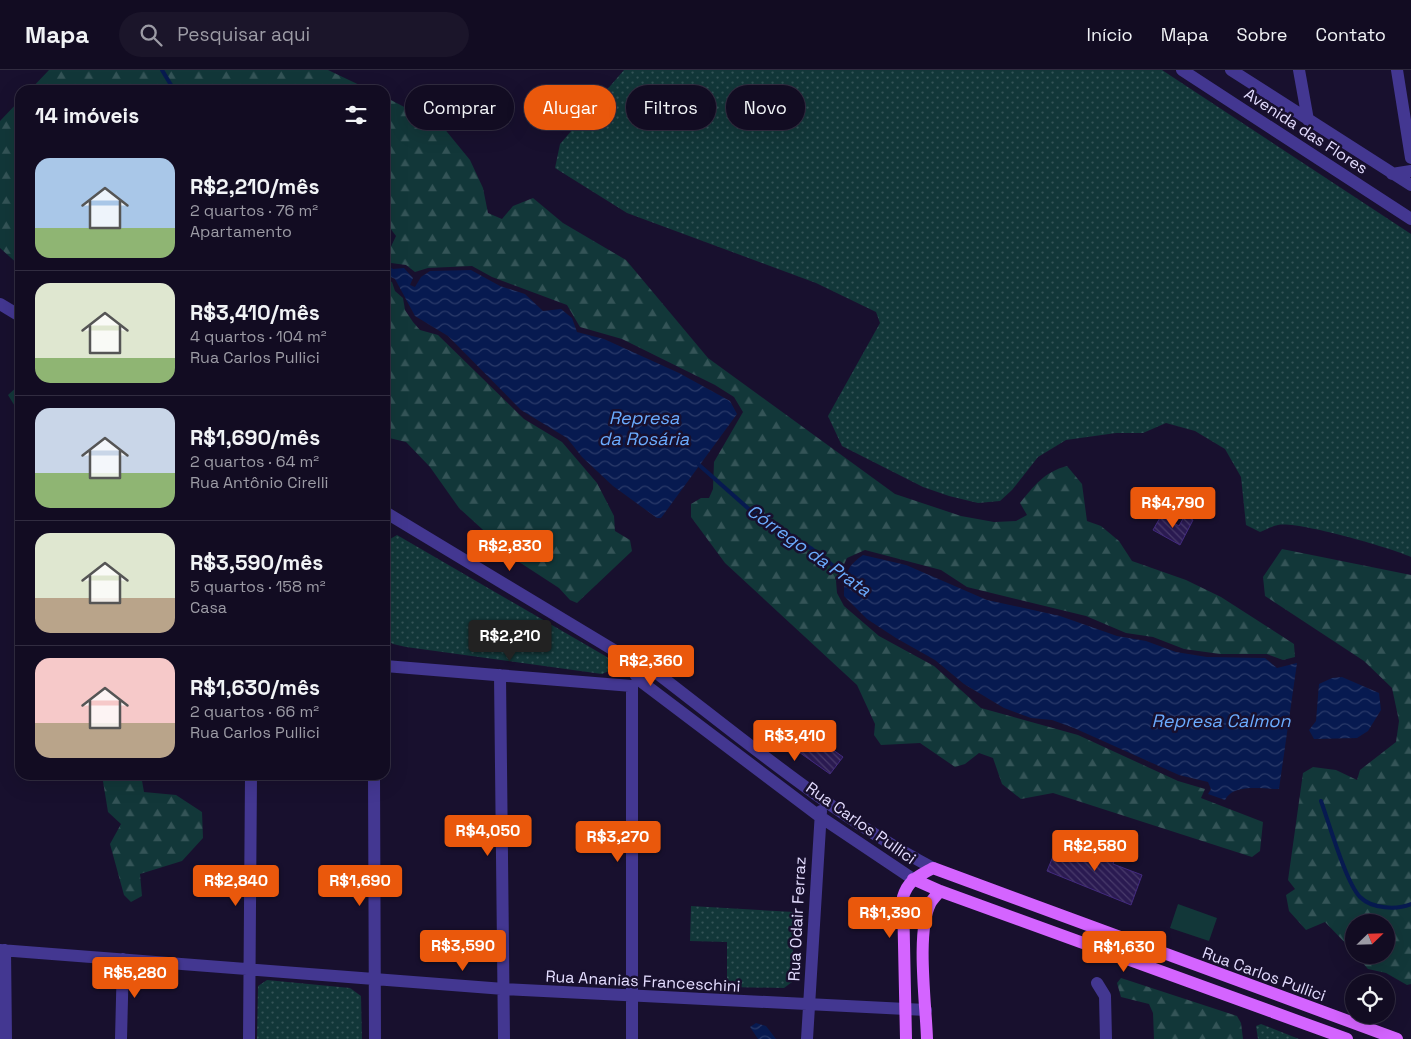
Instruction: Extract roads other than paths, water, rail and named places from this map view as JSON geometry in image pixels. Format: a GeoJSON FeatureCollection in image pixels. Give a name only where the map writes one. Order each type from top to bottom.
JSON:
{"type":"FeatureCollection","features":[{"type":"Feature","properties":{"kind":"main road"},"geometry":{"type":"LineString","coordinates":[[906,1039],[903,897],[906,886],[913,879],[933,868]]}},
{"type":"Feature","properties":{"kind":"main road","name":"Rua Carlos Pullici"},"geometry":{"type":"LineString","coordinates":[[933,868],[1398,1039]]}},
{"type":"Feature","properties":{"kind":"main road","name":"Rua Carlos Pullici"},"geometry":{"type":"LineString","coordinates":[[913,879],[940,891],[1347,1039]]}},
{"type":"Feature","properties":{"kind":"main road"},"geometry":{"type":"LineString","coordinates":[[927,1039],[925,920],[930,903],[940,891]]}},
{"type":"Feature","properties":{"kind":"street","name":"Avenida das Flores"},"geometry":{"type":"LineString","coordinates":[[1182,70],[1411,219]]}},
{"type":"Feature","properties":{"kind":"street","name":"Avenida das Flores"},"geometry":{"type":"LineString","coordinates":[[1233,70],[1411,185]]}},
{"type":"Feature","properties":{"kind":"street"},"geometry":{"type":"LineString","coordinates":[[1299,70],[1308,120]]}},
{"type":"Feature","properties":{"kind":"street"},"geometry":{"type":"LineString","coordinates":[[1397,70],[1411,158]]}},
{"type":"Feature","properties":{"kind":"street"},"geometry":{"type":"LineString","coordinates":[[1392,174],[1411,171]]}},
{"type":"Feature","properties":{"kind":"street"},"geometry":{"type":"LineString","coordinates":[[0,304],[15,313]]}},
{"type":"Feature","properties":{"kind":"street"},"geometry":{"type":"LineString","coordinates":[[390,515],[622,655]]}},
{"type":"Feature","properties":{"kind":"street","name":"Rua Carlos Pullici"},"geometry":{"type":"LineString","coordinates":[[622,655],[650,668],[824,801],[892,846],[933,868]]}},
{"type":"Feature","properties":{"kind":"street","name":"Rua Carlos Pullici"},"geometry":{"type":"LineString","coordinates":[[622,655],[635,683],[820,816],[913,879]]}},
{"type":"Feature","properties":{"kind":"street"},"geometry":{"type":"LineString","coordinates":[[390,666],[635,683]]}},
{"type":"Feature","properties":{"kind":"street"},"geometry":{"type":"LineString","coordinates":[[632,1039],[635,683],[650,668]]}},
{"type":"Feature","properties":{"kind":"street"},"geometry":{"type":"LineString","coordinates":[[500,675],[504,1039]]}},
{"type":"Feature","properties":{"kind":"street"},"geometry":{"type":"LineString","coordinates":[[250,1039],[251,780]]}},
{"type":"Feature","properties":{"kind":"street"},"geometry":{"type":"LineString","coordinates":[[374,780],[374,1039]]}},
{"type":"Feature","properties":{"kind":"street","name":"Rua Odair Ferraz"},"geometry":{"type":"LineString","coordinates":[[807,1039],[820,816],[824,801]]}},
{"type":"Feature","properties":{"kind":"street"},"geometry":{"type":"LineString","coordinates":[[3,950],[6,1039]]}},
{"type":"Feature","properties":{"kind":"street","name":"Rua Ananias Franceschini"},"geometry":{"type":"LineString","coordinates":[[3,950],[504,989],[808,1006],[926,1010]]}},
{"type":"Feature","properties":{"kind":"street"},"geometry":{"type":"LineString","coordinates":[[121,1039],[122,959]]}},
{"type":"Feature","properties":{"kind":"street"},"geometry":{"type":"LineString","coordinates":[[1096,983],[1105,996],[1106,1039]]}},
{"type":"Feature","properties":{"kind":"water","name":"Represa da Rosária"},"geometry":{"type":"Polygon","coordinates":[[[390,267],[393,269],[404,268],[413,278],[410,285],[415,287],[421,277],[430,271],[471,270],[500,286],[525,294],[543,311],[561,309],[572,318],[577,332],[604,339],[679,373],[730,401],[737,414],[661,518],[657,518],[613,486],[582,457],[567,438],[521,410],[448,336],[415,316],[395,279],[390,276],[390,267]]]}},
{"type":"Feature","properties":{"kind":"water","name":"Represa Calmon"},"geometry":{"type":"Polygon","coordinates":[[[863,555],[906,565],[987,600],[1060,616],[1117,636],[1146,641],[1176,652],[1207,657],[1265,658],[1277,668],[1297,663],[1279,789],[1241,789],[1229,795],[1225,800],[1208,794],[1211,789],[1208,782],[1179,775],[1052,720],[1031,718],[1004,708],[964,684],[935,660],[867,619],[844,596],[847,572],[863,555]]]}},
{"type":"Feature","properties":{"kind":"water"},"geometry":{"type":"Polygon","coordinates":[[[1342,677],[1379,693],[1381,710],[1368,731],[1357,738],[1314,739],[1309,730],[1316,721],[1319,684],[1332,678],[1342,677]]]}},
{"type":"Feature","properties":{"kind":"water"},"geometry":{"type":"Polygon","coordinates":[[[756,1023],[766,1026],[776,1039],[758,1039],[750,1027],[756,1023]]]}},
{"type":"Feature","properties":{"kind":"waterway","name":"Córrego da Prata"},"geometry":{"type":"LineString","coordinates":[[162,70],[171,85]]}},
{"type":"Feature","properties":{"kind":"waterway","name":"Córrego da Prata"},"geometry":{"type":"LineString","coordinates":[[698,464],[750,510],[812,549],[850,579]]}},
{"type":"Feature","properties":{"kind":"waterway","name":"Córrego da Prata"},"geometry":{"type":"LineString","coordinates":[[1321,801],[1349,879],[1360,897],[1371,904],[1392,908],[1411,904]]}}]}
